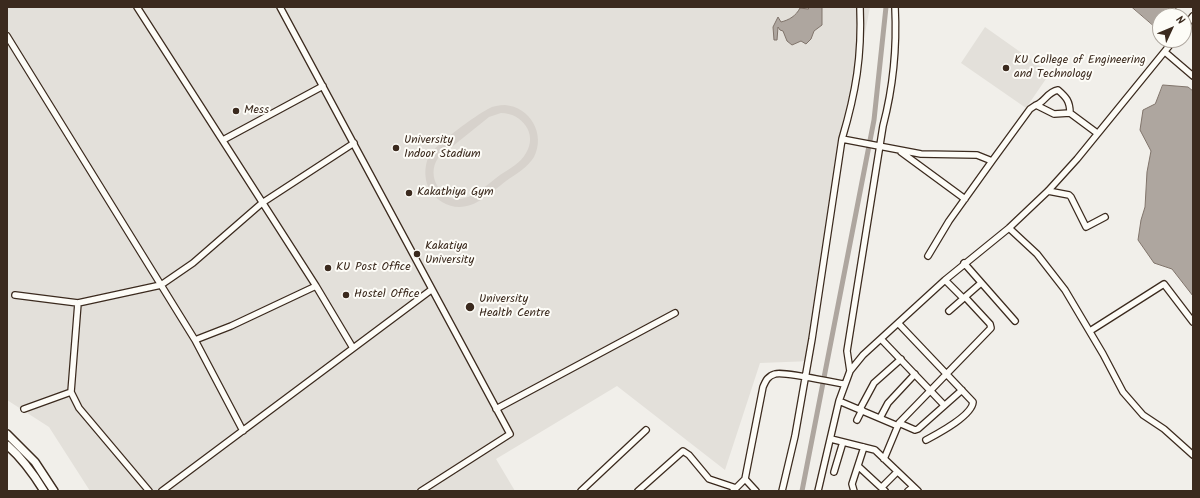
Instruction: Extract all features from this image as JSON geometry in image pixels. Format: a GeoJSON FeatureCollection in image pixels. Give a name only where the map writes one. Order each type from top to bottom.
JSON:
{"type":"FeatureCollection","features":[{"type":"Feature","properties":{"kind":"main road"},"geometry":{"type":"LineString","coordinates":[[7,434],[35,462],[54,491]]}},
{"type":"Feature","properties":{"kind":"main road"},"geometry":{"type":"LineString","coordinates":[[7,445],[21,457],[44,491]]}},
{"type":"Feature","properties":{"kind":"street"},"geometry":{"type":"LineString","coordinates":[[137,7],[316,286],[353,348]]}},
{"type":"Feature","properties":{"kind":"street"},"geometry":{"type":"LineString","coordinates":[[280,7],[354,143],[431,290],[510,434],[421,491]]}},
{"type":"Feature","properties":{"kind":"street"},"geometry":{"type":"LineString","coordinates":[[782,491],[807,378],[842,139],[852,109],[859,73],[860,7]]}},
{"type":"Feature","properties":{"kind":"street"},"geometry":{"type":"LineString","coordinates":[[850,371],[847,351],[862,247],[879,145],[890,99],[896,27],[895,7]]}},
{"type":"Feature","properties":{"kind":"street"},"geometry":{"type":"LineString","coordinates":[[7,36],[195,340],[243,431]]}},
{"type":"Feature","properties":{"kind":"street"},"geometry":{"type":"LineString","coordinates":[[818,491],[831,439],[841,384],[850,371],[863,355],[945,280],[964,263],[1009,228],[1048,191],[1168,48]]}},
{"type":"Feature","properties":{"kind":"street"},"geometry":{"type":"LineString","coordinates":[[1164,53],[1193,76]]}},
{"type":"Feature","properties":{"kind":"street"},"geometry":{"type":"LineString","coordinates":[[223,140],[323,86]]}},
{"type":"Feature","properties":{"kind":"street"},"geometry":{"type":"LineString","coordinates":[[928,256],[965,199],[1030,109],[1042,103],[1049,93],[1058,90],[1070,103],[1070,112]]}},
{"type":"Feature","properties":{"kind":"street"},"geometry":{"type":"LineString","coordinates":[[1036,106],[1054,114],[1070,112],[1098,133]]}},
{"type":"Feature","properties":{"kind":"street"},"geometry":{"type":"LineString","coordinates":[[842,139],[879,145],[899,151],[926,154],[977,155],[992,161]]}},
{"type":"Feature","properties":{"kind":"street"},"geometry":{"type":"LineString","coordinates":[[15,295],[78,303],[161,285],[193,263],[262,203],[354,143]]}},
{"type":"Feature","properties":{"kind":"street"},"geometry":{"type":"LineString","coordinates":[[899,151],[965,199]]}},
{"type":"Feature","properties":{"kind":"street"},"geometry":{"type":"LineString","coordinates":[[1048,191],[1069,195],[1086,227],[1105,217]]}},
{"type":"Feature","properties":{"kind":"street"},"geometry":{"type":"LineString","coordinates":[[1009,228],[1042,260],[1065,290],[1090,331],[1123,392],[1144,415],[1164,429],[1193,455]]}},
{"type":"Feature","properties":{"kind":"street"},"geometry":{"type":"LineString","coordinates":[[964,263],[1014,321]]}},
{"type":"Feature","properties":{"kind":"street"},"geometry":{"type":"LineString","coordinates":[[884,458],[899,424],[991,328],[990,324],[945,280]]}},
{"type":"Feature","properties":{"kind":"street"},"geometry":{"type":"LineString","coordinates":[[949,311],[981,283]]}},
{"type":"Feature","properties":{"kind":"street"},"geometry":{"type":"LineString","coordinates":[[1090,331],[1164,284],[1193,322]]}},
{"type":"Feature","properties":{"kind":"street"},"geometry":{"type":"LineString","coordinates":[[195,340],[231,326],[316,286]]}},
{"type":"Feature","properties":{"kind":"street"},"geometry":{"type":"LineString","coordinates":[[162,491],[431,290]]}},
{"type":"Feature","properties":{"kind":"street"},"geometry":{"type":"LineString","coordinates":[[78,303],[71,392],[79,408],[149,491]]}},
{"type":"Feature","properties":{"kind":"street"},"geometry":{"type":"LineString","coordinates":[[496,409],[675,313]]}},
{"type":"Feature","properties":{"kind":"street"},"geometry":{"type":"LineString","coordinates":[[898,323],[972,399],[972,407],[952,425],[926,440]]}},
{"type":"Feature","properties":{"kind":"street"},"geometry":{"type":"LineString","coordinates":[[881,339],[944,406]]}},
{"type":"Feature","properties":{"kind":"street"},"geometry":{"type":"LineString","coordinates":[[858,420],[861,409],[874,384],[901,359]]}},
{"type":"Feature","properties":{"kind":"street"},"geometry":{"type":"LineString","coordinates":[[638,491],[683,451],[689,455],[709,479],[734,490],[745,479],[763,387],[767,378],[775,374],[784,373],[841,384]]}},
{"type":"Feature","properties":{"kind":"street"},"geometry":{"type":"LineString","coordinates":[[880,418],[888,403],[915,374]]}},
{"type":"Feature","properties":{"kind":"street"},"geometry":{"type":"LineString","coordinates":[[839,401],[880,418],[916,430],[962,390]]}},
{"type":"Feature","properties":{"kind":"street"},"geometry":{"type":"LineString","coordinates":[[24,408],[71,392]]}},
{"type":"Feature","properties":{"kind":"street"},"geometry":{"type":"LineString","coordinates":[[585,490],[646,430]]}},
{"type":"Feature","properties":{"kind":"street"},"geometry":{"type":"LineString","coordinates":[[831,439],[875,450],[897,472],[911,489],[918,491]]}},
{"type":"Feature","properties":{"kind":"street"},"geometry":{"type":"LineString","coordinates":[[834,472],[843,442]]}},
{"type":"Feature","properties":{"kind":"street"},"geometry":{"type":"LineString","coordinates":[[854,491],[852,484],[864,447]]}},
{"type":"Feature","properties":{"kind":"street"},"geometry":{"type":"LineString","coordinates":[[858,466],[883,489],[897,472]]}},
{"type":"Feature","properties":{"kind":"street"},"geometry":{"type":"LineString","coordinates":[[745,479],[756,491]]}},
{"type":"Feature","properties":{"kind":"shaded area","name":"Kakatiya University"},"geometry":{"type":"Polygon","coordinates":[[[7,7],[870,7],[843,147],[812,361],[760,363],[725,470],[617,386],[496,459],[515,491],[90,491],[49,427],[7,400],[7,7]]]}},
{"type":"Feature","properties":{"kind":"shaded area"},"geometry":{"type":"Polygon","coordinates":[[[809,7],[822,7],[822,25],[814,31],[811,39],[806,44],[801,41],[792,45],[787,41],[783,31],[778,27],[777,40],[774,40],[773,27],[778,17],[781,22],[789,19],[800,8],[808,9],[809,7]]]}},
{"type":"Feature","properties":{"kind":"shaded area"},"geometry":{"type":"Polygon","coordinates":[[[1132,7],[1168,7],[1152,8],[1152,24],[1132,7]]]}},
{"type":"Feature","properties":{"kind":"shaded area","name":"KU College of Engineering and Technology"},"geometry":{"type":"Polygon","coordinates":[[[985,27],[1050,73],[1026,108],[961,63],[985,27]]]}},
{"type":"Feature","properties":{"kind":"shaded area"},"geometry":{"type":"Polygon","coordinates":[[[1163,85],[1188,87],[1193,91],[1193,296],[1172,269],[1154,263],[1138,240],[1141,220],[1145,207],[1147,172],[1151,151],[1140,130],[1143,110],[1155,104],[1163,85]]]}},
{"type":"Feature","properties":{"kind":"shaded area"},"geometry":{"type":"Polygon","coordinates":[[[505,105],[522,111],[533,123],[537,131],[538,139],[534,157],[522,170],[477,202],[468,206],[460,207],[451,206],[442,202],[433,194],[427,184],[426,169],[430,154],[448,137],[475,117],[490,108],[505,105]],[[501,113],[489,117],[438,158],[434,169],[434,176],[436,184],[445,195],[453,199],[461,199],[478,192],[524,157],[529,146],[529,132],[521,121],[509,114],[501,113]]]}},
{"type":"Feature","properties":{"kind":"waterway"},"geometry":{"type":"LineString","coordinates":[[802,491],[874,120],[886,7]]}},
{"type":"Feature","properties":{"kind":"place","name":"KU College of Engineering and Technology"},"geometry":{"type":"Point","coordinates":[1006,68]}},
{"type":"Feature","properties":{"kind":"place","name":"Mess"},"geometry":{"type":"Point","coordinates":[236,111]}},
{"type":"Feature","properties":{"kind":"place","name":"University Indoor Stadium"},"geometry":{"type":"Point","coordinates":[396,148]}},
{"type":"Feature","properties":{"kind":"place","name":"Kakathiya Gym"},"geometry":{"type":"Point","coordinates":[409,193]}},
{"type":"Feature","properties":{"kind":"place","name":"Kakatiya University"},"geometry":{"type":"Point","coordinates":[417,254]}},
{"type":"Feature","properties":{"kind":"place","name":"KU Post Office"},"geometry":{"type":"Point","coordinates":[328,268]}},
{"type":"Feature","properties":{"kind":"place","name":"Hostel Office"},"geometry":{"type":"Point","coordinates":[346,295]}},
{"type":"Feature","properties":{"kind":"place","name":"University Health Centre"},"geometry":{"type":"Point","coordinates":[470,307]}}]}
